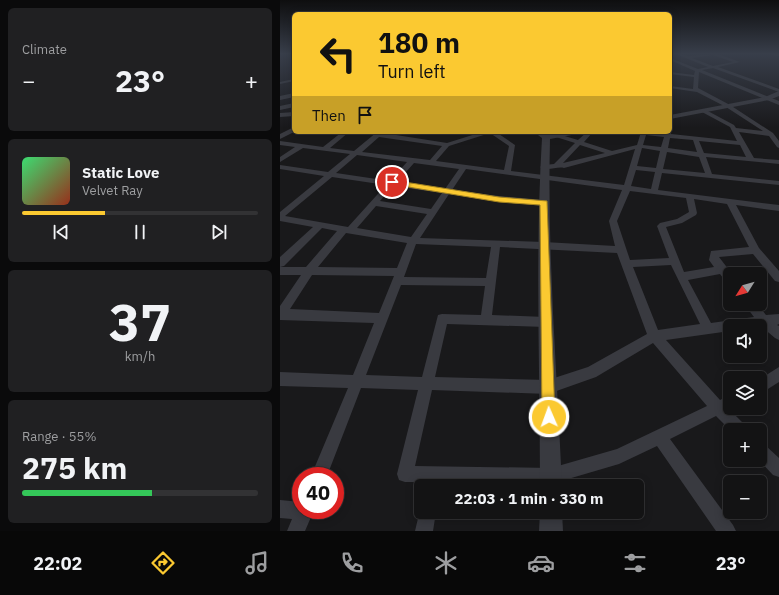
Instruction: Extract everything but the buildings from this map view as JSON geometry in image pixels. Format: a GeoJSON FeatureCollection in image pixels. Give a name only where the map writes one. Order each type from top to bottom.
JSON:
{"type":"FeatureCollection","features":[{"type":"Feature","properties":{"kind":"street"},"geometry":{"type":"LineString","coordinates":[[695,89],[696,79]]}},
{"type":"Feature","properties":{"kind":"street"},"geometry":{"type":"LineString","coordinates":[[718,79],[779,104]]}},
{"type":"Feature","properties":{"kind":"street"},"geometry":{"type":"LineString","coordinates":[[745,79],[779,92]]}},
{"type":"Feature","properties":{"kind":"street"},"geometry":{"type":"LineString","coordinates":[[280,83],[292,81]]}},
{"type":"Feature","properties":{"kind":"street"},"geometry":{"type":"LineString","coordinates":[[672,87],[695,89],[728,106],[771,134],[779,146]]}},
{"type":"Feature","properties":{"kind":"street"},"geometry":{"type":"LineString","coordinates":[[672,117],[767,99],[779,92]]}},
{"type":"Feature","properties":{"kind":"street"},"geometry":{"type":"LineString","coordinates":[[280,98],[292,95]]}},
{"type":"Feature","properties":{"kind":"street"},"geometry":{"type":"LineString","coordinates":[[280,108],[292,105]]}},
{"type":"Feature","properties":{"kind":"street"},"geometry":{"type":"LineString","coordinates":[[704,111],[732,126],[751,159]]}},
{"type":"Feature","properties":{"kind":"street"},"geometry":{"type":"LineString","coordinates":[[280,115],[292,114]]}},
{"type":"Feature","properties":{"kind":"street"},"geometry":{"type":"LineString","coordinates":[[280,120],[292,114]]}},
{"type":"Feature","properties":{"kind":"street"},"geometry":{"type":"LineString","coordinates":[[280,137],[292,130]]}},
{"type":"Feature","properties":{"kind":"street"},"geometry":{"type":"LineString","coordinates":[[735,130],[779,134]]}},
{"type":"Feature","properties":{"kind":"street"},"geometry":{"type":"LineString","coordinates":[[324,149],[343,134]]}},
{"type":"Feature","properties":{"kind":"street"},"geometry":{"type":"LineString","coordinates":[[280,217],[379,134],[447,145],[482,134]]}},
{"type":"Feature","properties":{"kind":"street"},"geometry":{"type":"LineString","coordinates":[[495,134],[512,146],[507,173]]}},
{"type":"Feature","properties":{"kind":"street"},"geometry":{"type":"LineString","coordinates":[[548,170],[588,134]]}},
{"type":"Feature","properties":{"kind":"street"},"geometry":{"type":"LineString","coordinates":[[644,134],[627,188],[613,221],[621,250],[654,336],[723,404]]}},
{"type":"Feature","properties":{"kind":"street"},"geometry":{"type":"LineString","coordinates":[[654,192],[667,134],[742,143]]}},
{"type":"Feature","properties":{"kind":"street"},"geometry":{"type":"LineString","coordinates":[[551,479],[544,245],[544,203],[548,170],[548,135],[578,142],[610,153]]}},
{"type":"Feature","properties":{"kind":"street"},"geometry":{"type":"LineString","coordinates":[[695,138],[710,177]]}},
{"type":"Feature","properties":{"kind":"street"},"geometry":{"type":"LineString","coordinates":[[280,143],[507,173],[548,170],[640,146],[663,150],[779,162]]}},
{"type":"Feature","properties":{"kind":"street"},"geometry":{"type":"LineString","coordinates":[[431,163],[447,145]]}},
{"type":"Feature","properties":{"kind":"street"},"geometry":{"type":"LineString","coordinates":[[280,160],[301,146]]}},
{"type":"Feature","properties":{"kind":"street"},"geometry":{"type":"LineString","coordinates":[[280,315],[310,270],[347,229],[374,203],[412,160]]}},
{"type":"Feature","properties":{"kind":"street"},"geometry":{"type":"LineString","coordinates":[[323,467],[413,241],[464,167]]}},
{"type":"Feature","properties":{"kind":"street"},"geometry":{"type":"LineString","coordinates":[[281,168],[392,182],[447,192],[499,199],[544,203]]}},
{"type":"Feature","properties":{"kind":"street"},"geometry":{"type":"LineString","coordinates":[[633,168],[779,183]]}},
{"type":"Feature","properties":{"kind":"street"},"geometry":{"type":"LineString","coordinates":[[548,170],[627,188],[779,208]]}},
{"type":"Feature","properties":{"kind":"street"},"geometry":{"type":"LineString","coordinates":[[689,196],[693,213],[678,221],[667,222],[660,226],[681,277],[708,328]]}},
{"type":"Feature","properties":{"kind":"street"},"geometry":{"type":"LineString","coordinates":[[730,202],[754,250],[779,278]]}},
{"type":"Feature","properties":{"kind":"street"},"geometry":{"type":"LineString","coordinates":[[374,203],[434,212]]}},
{"type":"Feature","properties":{"kind":"street"},"geometry":{"type":"LineString","coordinates":[[280,217],[413,241],[544,245],[621,250]]}},
{"type":"Feature","properties":{"kind":"street"},"geometry":{"type":"LineString","coordinates":[[280,263],[320,225]]}},
{"type":"Feature","properties":{"kind":"street"},"geometry":{"type":"LineString","coordinates":[[486,320],[496,244]]}},
{"type":"Feature","properties":{"kind":"street"},"geometry":{"type":"LineString","coordinates":[[723,270],[714,260],[714,254],[754,250]]}},
{"type":"Feature","properties":{"kind":"street"},"geometry":{"type":"LineString","coordinates":[[626,264],[676,262]]}},
{"type":"Feature","properties":{"kind":"street"},"geometry":{"type":"LineString","coordinates":[[280,271],[310,270],[490,282]]}},
{"type":"Feature","properties":{"kind":"street"},"geometry":{"type":"LineString","coordinates":[[681,277],[723,270]]}},
{"type":"Feature","properties":{"kind":"street"},"geometry":{"type":"LineString","coordinates":[[756,311],[762,319]]}},
{"type":"Feature","properties":{"kind":"street"},"geometry":{"type":"LineString","coordinates":[[280,315],[382,318]]}},
{"type":"Feature","properties":{"kind":"street"},"geometry":{"type":"LineString","coordinates":[[428,479],[405,474],[442,319],[546,322]]}},
{"type":"Feature","properties":{"kind":"street"},"geometry":{"type":"LineString","coordinates":[[767,320],[779,319]]}},
{"type":"Feature","properties":{"kind":"street"},"geometry":{"type":"LineString","coordinates":[[767,324],[779,334]]}},
{"type":"Feature","properties":{"kind":"street"},"geometry":{"type":"LineString","coordinates":[[280,379],[548,387],[591,372],[654,336],[723,326]]}},
{"type":"Feature","properties":{"kind":"street"},"geometry":{"type":"LineString","coordinates":[[767,382],[779,374]]}},
{"type":"Feature","properties":{"kind":"street"},"geometry":{"type":"LineString","coordinates":[[556,479],[619,456],[723,405]]}},
{"type":"Feature","properties":{"kind":"street"},"geometry":{"type":"LineString","coordinates":[[659,436],[727,531]]}},
{"type":"Feature","properties":{"kind":"street"},"geometry":{"type":"LineString","coordinates":[[767,457],[779,469]]}},
{"type":"Feature","properties":{"kind":"street"},"geometry":{"type":"LineString","coordinates":[[280,509],[292,510]]}},
{"type":"Feature","properties":{"kind":"street"},"geometry":{"type":"LineString","coordinates":[[296,531],[301,519]]}},
{"type":"Feature","properties":{"kind":"street"},"geometry":{"type":"LineString","coordinates":[[424,531],[426,519]]}},
{"type":"Feature","properties":{"kind":"street"},"geometry":{"type":"LineString","coordinates":[[551,519],[551,531]]}},
{"type":"Feature","properties":{"kind":"route"},"geometry":{"type":"LineString","coordinates":[[392,182],[447,192],[544,203],[549,417]]}}]}
